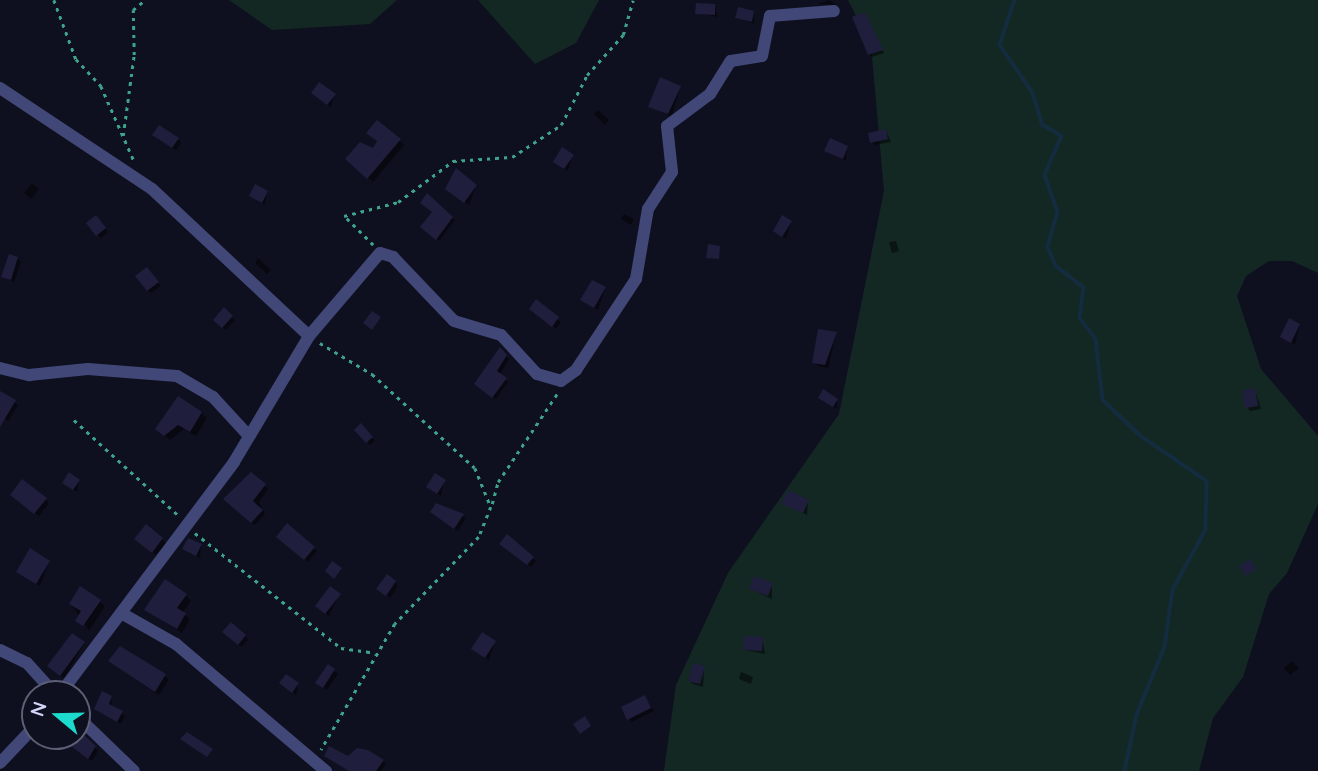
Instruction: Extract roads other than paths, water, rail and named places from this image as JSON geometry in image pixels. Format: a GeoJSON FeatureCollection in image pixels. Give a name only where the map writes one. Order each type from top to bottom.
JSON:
{"type":"FeatureCollection","features":[{"type":"Feature","properties":{"kind":"street"},"geometry":{"type":"LineString","coordinates":[[71,680],[189,528],[249,436],[309,336],[380,253],[393,257],[454,321],[501,335],[537,374],[561,381],[576,370],[636,279],[649,209],[672,172],[667,126],[710,94],[731,61],[762,56],[770,16],[834,11]]}},
{"type":"Feature","properties":{"kind":"street"},"geometry":{"type":"LineString","coordinates":[[0,88],[152,189],[309,336]]}},
{"type":"Feature","properties":{"kind":"street"},"geometry":{"type":"LineString","coordinates":[[0,368],[29,375],[88,369],[177,376],[213,397],[249,436]]}},
{"type":"Feature","properties":{"kind":"street"},"geometry":{"type":"LineString","coordinates":[[121,613],[176,644],[326,771]]}},
{"type":"Feature","properties":{"kind":"street"},"geometry":{"type":"LineString","coordinates":[[0,650],[27,663],[42,680]]}},
{"type":"Feature","properties":{"kind":"street"},"geometry":{"type":"LineString","coordinates":[[91,730],[134,771]]}},
{"type":"Feature","properties":{"kind":"street"},"geometry":{"type":"LineString","coordinates":[[0,763],[21,741]]}},
{"type":"Feature","properties":{"kind":"waterway"},"geometry":{"type":"LineString","coordinates":[[1015,0],[1000,45],[1033,93],[1043,125],[1062,136],[1045,175],[1058,212],[1048,247],[1056,266],[1084,288],[1080,318],[1096,339],[1103,400],[1141,436],[1207,481],[1206,530],[1173,590],[1165,647],[1137,715],[1125,771]]}}]}
